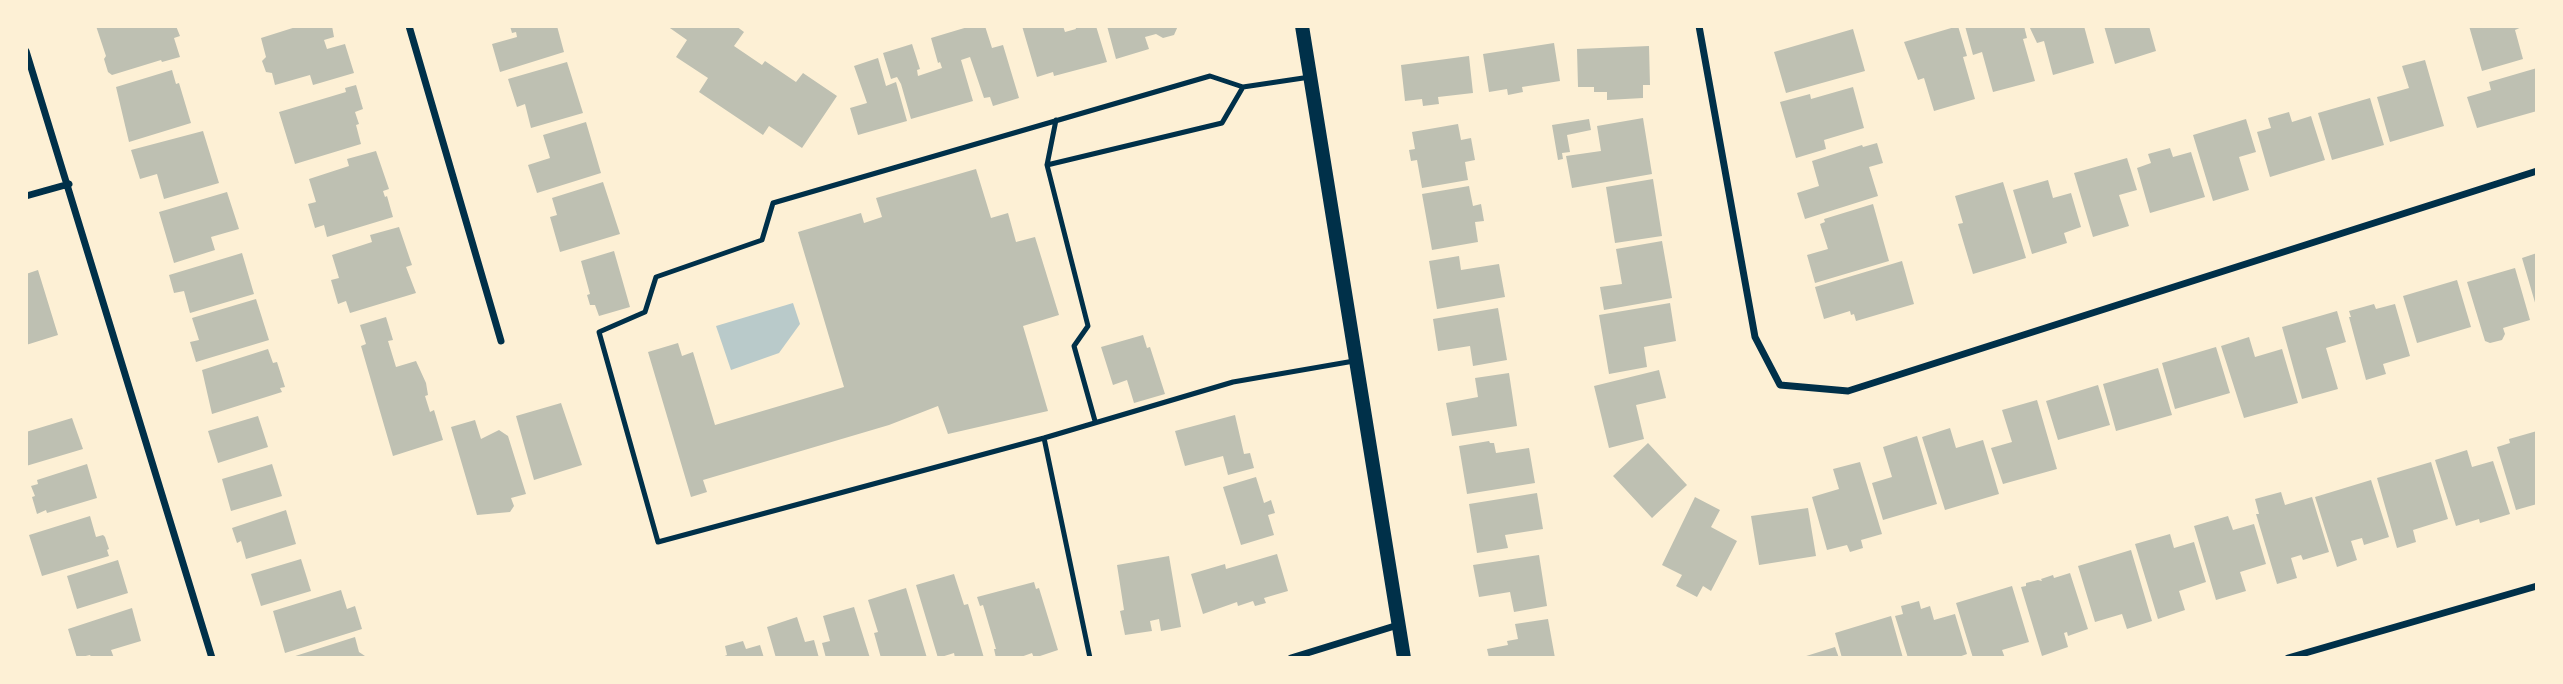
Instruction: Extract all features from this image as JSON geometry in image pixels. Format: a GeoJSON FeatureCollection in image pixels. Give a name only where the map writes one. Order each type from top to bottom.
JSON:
{"type":"FeatureCollection","features":[{"type":"Feature","properties":{"kind":"main road"},"geometry":{"type":"LineString","coordinates":[[1302,26],[1404,658]]}},
{"type":"Feature","properties":{"kind":"street"},"geometry":{"type":"LineString","coordinates":[[410,26],[501,341]]}},
{"type":"Feature","properties":{"kind":"street"},"geometry":{"type":"LineString","coordinates":[[1699,26],[1755,337],[1780,385],[1848,391],[2537,171]]}},
{"type":"Feature","properties":{"kind":"street"},"geometry":{"type":"LineString","coordinates":[[26,51],[69,184],[212,658]]}},
{"type":"Feature","properties":{"kind":"street"},"geometry":{"type":"LineString","coordinates":[[26,197],[69,184]]}},
{"type":"Feature","properties":{"kind":"street"},"geometry":{"type":"LineString","coordinates":[[2288,658],[2537,586]]}},
{"type":"Feature","properties":{"kind":"street"},"geometry":{"type":"LineString","coordinates":[[1291,658],[1398,625]]}},
{"type":"Feature","properties":{"kind":"lane"},"geometry":{"type":"LineString","coordinates":[[1310,76],[1243,87],[1210,76],[773,203],[762,240],[656,277],[645,312],[599,332],[658,542],[1044,438],[1233,382],[1356,360]]}},
{"type":"Feature","properties":{"kind":"lane"},"geometry":{"type":"LineString","coordinates":[[1047,165],[1222,123],[1243,87]]}},
{"type":"Feature","properties":{"kind":"lane"},"geometry":{"type":"LineString","coordinates":[[1056,120],[1047,165],[1088,326],[1074,346],[1095,421]]}},
{"type":"Feature","properties":{"kind":"lane"},"geometry":{"type":"LineString","coordinates":[[1044,438],[1090,658]]}},
{"type":"Feature","properties":{"kind":"shaded area"},"geometry":{"type":"Polygon","coordinates":[[[793,303],[800,324],[779,353],[731,370],[716,326],[793,303]]]}},
{"type":"Feature","properties":{"kind":"building"},"geometry":{"type":"Polygon","coordinates":[[[96,26],[176,26],[180,36],[174,38],[180,57],[112,75],[108,72],[104,59],[106,56],[96,26]]]}},
{"type":"Feature","properties":{"kind":"building"},"geometry":{"type":"Polygon","coordinates":[[[299,26],[332,26],[334,37],[324,40],[327,49],[345,44],[354,73],[313,85],[310,75],[275,85],[272,73],[266,72],[262,61],[266,57],[261,38],[299,26]]]}},
{"type":"Feature","properties":{"kind":"building"},"geometry":{"type":"Polygon","coordinates":[[[510,26],[557,26],[564,52],[500,72],[492,44],[517,37],[510,26]]]}},
{"type":"Feature","properties":{"kind":"building"},"geometry":{"type":"Polygon","coordinates":[[[667,26],[736,26],[744,32],[734,46],[762,65],[765,61],[796,82],[803,73],[837,96],[802,148],[769,126],[763,135],[699,92],[708,78],[676,57],[687,40],[667,26]]]}},
{"type":"Feature","properties":{"kind":"building"},"geometry":{"type":"Polygon","coordinates":[[[971,26],[985,26],[992,48],[1003,45],[1019,98],[993,106],[990,97],[984,98],[970,57],[961,60],[973,101],[911,119],[901,84],[897,77],[891,79],[883,53],[912,44],[920,69],[917,70],[918,76],[942,68],[931,38],[971,26]]]}},
{"type":"Feature","properties":{"kind":"building"},"geometry":{"type":"Polygon","coordinates":[[[1022,26],[1063,26],[1065,32],[1076,29],[1075,26],[1096,26],[1107,62],[1054,76],[1053,72],[1037,77],[1022,26]]]}},
{"type":"Feature","properties":{"kind":"building"},"geometry":{"type":"Polygon","coordinates":[[[1107,26],[1178,26],[1174,35],[1163,38],[1156,34],[1145,37],[1149,49],[1116,59],[1107,26]]]}},
{"type":"Feature","properties":{"kind":"building"},"geometry":{"type":"Polygon","coordinates":[[[1958,26],[1967,56],[1963,57],[1975,99],[1934,111],[1924,78],[1918,80],[1904,42],[1958,26]]]}},
{"type":"Feature","properties":{"kind":"building"},"geometry":{"type":"Polygon","coordinates":[[[1965,26],[2024,26],[2027,38],[2023,39],[2035,81],[1993,92],[1982,52],[1973,55],[1965,26]]]}},
{"type":"Feature","properties":{"kind":"building"},"geometry":{"type":"Polygon","coordinates":[[[2029,26],[2084,26],[2094,63],[2053,75],[2044,41],[2037,43],[2029,26]]]}},
{"type":"Feature","properties":{"kind":"building"},"geometry":{"type":"Polygon","coordinates":[[[2104,26],[2149,26],[2156,51],[2115,64],[2104,26]]]}},
{"type":"Feature","properties":{"kind":"building"},"geometry":{"type":"Polygon","coordinates":[[[2469,26],[2524,26],[2515,30],[2523,59],[2482,71],[2469,26]]]}},
{"type":"Feature","properties":{"kind":"building"},"geometry":{"type":"Polygon","coordinates":[[[1853,29],[1865,71],[1786,93],[1774,52],[1853,29]]]}},
{"type":"Feature","properties":{"kind":"building"},"geometry":{"type":"Polygon","coordinates":[[[1554,43],[1560,81],[1522,87],[1523,92],[1508,95],[1507,89],[1489,92],[1483,54],[1554,43]]]}},
{"type":"Feature","properties":{"kind":"building"},"geometry":{"type":"Polygon","coordinates":[[[1649,46],[1650,85],[1643,85],[1643,98],[1607,100],[1607,92],[1594,92],[1594,87],[1578,87],[1577,49],[1649,46]]]}},
{"type":"Feature","properties":{"kind":"building"},"geometry":{"type":"Polygon","coordinates":[[[1469,56],[1473,93],[1438,97],[1439,104],[1423,106],[1422,99],[1405,101],[1401,65],[1469,56]]]}},
{"type":"Feature","properties":{"kind":"building"},"geometry":{"type":"Polygon","coordinates":[[[878,58],[886,86],[896,82],[907,121],[858,135],[850,108],[867,103],[854,66],[878,58]]]}},
{"type":"Feature","properties":{"kind":"building"},"geometry":{"type":"Polygon","coordinates":[[[2425,60],[2444,126],[2390,142],[2377,97],[2409,88],[2402,66],[2425,60]]]}},
{"type":"Feature","properties":{"kind":"building"},"geometry":{"type":"Polygon","coordinates":[[[567,62],[583,113],[531,128],[525,104],[517,107],[508,79],[567,62]]]}},
{"type":"Feature","properties":{"kind":"building"},"geometry":{"type":"Polygon","coordinates":[[[2537,68],[2537,111],[2477,128],[2467,97],[2491,90],[2489,82],[2537,68]]]}},
{"type":"Feature","properties":{"kind":"building"},"geometry":{"type":"Polygon","coordinates":[[[172,70],[176,84],[179,83],[191,123],[129,142],[116,87],[172,70]]]}},
{"type":"Feature","properties":{"kind":"building"},"geometry":{"type":"Polygon","coordinates":[[[356,85],[363,109],[355,112],[361,144],[295,164],[279,112],[346,92],[345,88],[356,85]]]}},
{"type":"Feature","properties":{"kind":"building"},"geometry":{"type":"Polygon","coordinates":[[[1853,87],[1864,128],[1824,140],[1826,149],[1796,158],[1780,102],[1810,94],[1811,99],[1853,87]]]}},
{"type":"Feature","properties":{"kind":"building"},"geometry":{"type":"Polygon","coordinates":[[[2370,98],[2384,145],[2332,160],[2318,113],[2370,98]]]}},
{"type":"Feature","properties":{"kind":"building"},"geometry":{"type":"Polygon","coordinates":[[[2289,112],[2292,122],[2311,116],[2325,160],[2270,177],[2257,132],[2271,128],[2268,118],[2289,112]]]}},
{"type":"Feature","properties":{"kind":"building"},"geometry":{"type":"Polygon","coordinates":[[[1643,118],[1652,174],[1572,188],[1566,156],[1601,151],[1597,126],[1643,118]]]}},
{"type":"Feature","properties":{"kind":"building"},"geometry":{"type":"Polygon","coordinates":[[[1589,119],[1591,130],[1567,135],[1570,152],[1562,153],[1563,159],[1558,160],[1552,125],[1589,119]]]}},
{"type":"Feature","properties":{"kind":"building"},"geometry":{"type":"Polygon","coordinates":[[[2246,119],[2256,152],[2239,157],[2249,190],[2213,201],[2193,135],[2246,119]]]}},
{"type":"Feature","properties":{"kind":"building"},"geometry":{"type":"Polygon","coordinates":[[[586,122],[601,173],[537,193],[528,165],[550,158],[543,135],[586,122]]]}},
{"type":"Feature","properties":{"kind":"building"},"geometry":{"type":"Polygon","coordinates":[[[1458,124],[1461,140],[1471,138],[1475,160],[1465,162],[1468,180],[1422,188],[1417,160],[1411,161],[1409,150],[1415,149],[1412,132],[1458,124]]]}},
{"type":"Feature","properties":{"kind":"building"},"geometry":{"type":"Polygon","coordinates":[[[203,131],[219,183],[164,199],[157,174],[140,179],[131,150],[203,131]]]}},
{"type":"Feature","properties":{"kind":"building"},"geometry":{"type":"Polygon","coordinates":[[[1877,143],[1883,163],[1869,167],[1878,196],[1805,219],[1797,193],[1819,186],[1812,161],[1877,143]]]}},
{"type":"Feature","properties":{"kind":"building"},"geometry":{"type":"Polygon","coordinates":[[[2170,148],[2173,157],[2191,152],[2205,197],[2150,213],[2137,168],[2151,163],[2148,154],[2170,148]]]}},
{"type":"Feature","properties":{"kind":"building"},"geometry":{"type":"Polygon","coordinates":[[[376,151],[389,189],[383,191],[393,217],[327,237],[324,225],[315,228],[308,204],[316,202],[309,179],[349,166],[347,159],[376,151]]]}},
{"type":"Feature","properties":{"kind":"building"},"geometry":{"type":"Polygon","coordinates":[[[2127,158],[2137,190],[2119,195],[2129,226],[2093,237],[2074,173],[2127,158]]]}},
{"type":"Feature","properties":{"kind":"building"},"geometry":{"type":"Polygon","coordinates":[[[976,169],[991,218],[1008,213],[1016,242],[1035,237],[1059,315],[1023,326],[1048,411],[948,434],[938,406],[889,425],[703,480],[707,492],[691,497],[648,352],[678,343],[682,356],[693,352],[715,425],[844,387],[798,232],[861,213],[864,223],[882,217],[876,198],[976,169]]]}},
{"type":"Feature","properties":{"kind":"building"},"geometry":{"type":"Polygon","coordinates":[[[1653,179],[1662,236],[1615,243],[1606,187],[1653,179]]]}},
{"type":"Feature","properties":{"kind":"building"},"geometry":{"type":"Polygon","coordinates":[[[2048,180],[2053,198],[2071,193],[2081,227],[2064,233],[2067,243],[2032,254],[2013,190],[2048,180]]]}},
{"type":"Feature","properties":{"kind":"building"},"geometry":{"type":"Polygon","coordinates":[[[603,182],[620,234],[560,252],[550,217],[557,215],[552,198],[603,182]]]}},
{"type":"Feature","properties":{"kind":"building"},"geometry":{"type":"Polygon","coordinates":[[[2003,182],[2026,258],[1973,274],[1958,224],[1963,223],[1955,196],[2003,182]]]}},
{"type":"Feature","properties":{"kind":"building"},"geometry":{"type":"Polygon","coordinates":[[[1469,186],[1473,206],[1481,204],[1484,221],[1475,222],[1478,242],[1432,250],[1422,194],[1469,186]]]}},
{"type":"Feature","properties":{"kind":"building"},"geometry":{"type":"Polygon","coordinates":[[[227,192],[239,229],[211,237],[215,250],[174,263],[159,212],[227,192]]]}},
{"type":"Feature","properties":{"kind":"building"},"geometry":{"type":"Polygon","coordinates":[[[1873,204],[1889,261],[1815,283],[1807,255],[1828,249],[1820,224],[1825,222],[1824,219],[1873,204]]]}},
{"type":"Feature","properties":{"kind":"building"},"geometry":{"type":"Polygon","coordinates":[[[399,227],[412,265],[406,267],[416,293],[350,313],[346,301],[338,304],[331,280],[339,278],[332,255],[372,242],[370,235],[399,227]]]}},
{"type":"Feature","properties":{"kind":"building"},"geometry":{"type":"Polygon","coordinates":[[[1662,241],[1672,298],[1604,310],[1600,287],[1622,284],[1616,249],[1662,241]]]}},
{"type":"Feature","properties":{"kind":"building"},"geometry":{"type":"Polygon","coordinates":[[[614,251],[630,307],[599,316],[595,305],[590,305],[587,295],[590,294],[581,261],[614,251]]]}},
{"type":"Feature","properties":{"kind":"building"},"geometry":{"type":"Polygon","coordinates":[[[242,253],[254,294],[190,313],[184,291],[174,293],[169,275],[242,253]]]}},
{"type":"Feature","properties":{"kind":"building"},"geometry":{"type":"Polygon","coordinates":[[[2537,253],[2537,306],[2536,306],[2522,258],[2537,253]]]}},
{"type":"Feature","properties":{"kind":"building"},"geometry":{"type":"Polygon","coordinates":[[[1459,256],[1461,270],[1499,264],[1505,297],[1437,309],[1429,261],[1459,256]]]}},
{"type":"Feature","properties":{"kind":"building"},"geometry":{"type":"Polygon","coordinates":[[[1902,261],[1914,304],[1856,321],[1850,311],[1824,319],[1815,287],[1902,261]]]}},
{"type":"Feature","properties":{"kind":"building"},"geometry":{"type":"Polygon","coordinates":[[[2515,268],[2530,320],[2503,328],[2505,334],[2502,340],[2490,343],[2485,341],[2467,282],[2515,268]]]}},
{"type":"Feature","properties":{"kind":"building"},"geometry":{"type":"Polygon","coordinates":[[[38,270],[58,335],[26,345],[26,274],[38,270]]]}},
{"type":"Feature","properties":{"kind":"building"},"geometry":{"type":"Polygon","coordinates":[[[2457,280],[2471,327],[2417,343],[2403,296],[2457,280]]]}},
{"type":"Feature","properties":{"kind":"building"},"geometry":{"type":"Polygon","coordinates":[[[256,299],[269,340],[196,362],[190,342],[199,340],[192,318],[256,299]]]}},
{"type":"Feature","properties":{"kind":"building"},"geometry":{"type":"Polygon","coordinates":[[[1670,303],[1676,341],[1644,347],[1647,367],[1609,374],[1599,315],[1670,303]]]}},
{"type":"Feature","properties":{"kind":"building"},"geometry":{"type":"Polygon","coordinates":[[[2374,304],[2376,309],[2395,304],[2410,356],[2383,364],[2386,374],[2366,380],[2349,311],[2374,304]]]}},
{"type":"Feature","properties":{"kind":"building"},"geometry":{"type":"Polygon","coordinates":[[[1498,308],[1507,360],[1473,366],[1470,346],[1438,351],[1433,319],[1498,308]]]}},
{"type":"Feature","properties":{"kind":"building"},"geometry":{"type":"Polygon","coordinates":[[[2337,311],[2346,342],[2326,348],[2338,389],[2302,399],[2282,327],[2337,311]]]}},
{"type":"Feature","properties":{"kind":"building"},"geometry":{"type":"Polygon","coordinates":[[[386,317],[393,340],[388,341],[396,367],[416,361],[426,383],[428,395],[425,396],[430,412],[434,410],[443,440],[393,456],[361,346],[366,344],[360,325],[386,317]]]}},
{"type":"Feature","properties":{"kind":"building"},"geometry":{"type":"Polygon","coordinates":[[[1143,335],[1147,348],[1150,347],[1165,394],[1134,403],[1127,380],[1113,385],[1101,347],[1143,335]]]}},
{"type":"Feature","properties":{"kind":"building"},"geometry":{"type":"Polygon","coordinates":[[[2249,337],[2255,357],[2282,349],[2298,403],[2244,418],[2221,346],[2249,337]]]}},
{"type":"Feature","properties":{"kind":"building"},"geometry":{"type":"Polygon","coordinates":[[[2216,347],[2230,393],[2175,409],[2162,363],[2216,347]]]}},
{"type":"Feature","properties":{"kind":"building"},"geometry":{"type":"Polygon","coordinates":[[[268,349],[273,363],[277,362],[285,387],[280,388],[282,392],[212,414],[202,370],[268,349]]]}},
{"type":"Feature","properties":{"kind":"building"},"geometry":{"type":"Polygon","coordinates":[[[2158,368],[2172,415],[2116,431],[2103,384],[2158,368]]]}},
{"type":"Feature","properties":{"kind":"building"},"geometry":{"type":"Polygon","coordinates":[[[1659,370],[1666,398],[1636,405],[1644,439],[1609,448],[1594,386],[1659,370]]]}},
{"type":"Feature","properties":{"kind":"building"},"geometry":{"type":"Polygon","coordinates":[[[1509,373],[1517,426],[1452,436],[1446,403],[1478,397],[1475,378],[1509,373]]]}},
{"type":"Feature","properties":{"kind":"building"},"geometry":{"type":"Polygon","coordinates":[[[2098,385],[2110,425],[2058,440],[2046,401],[2098,385]]]}},
{"type":"Feature","properties":{"kind":"building"},"geometry":{"type":"Polygon","coordinates":[[[2037,400],[2057,469],[2003,484],[1991,448],[2012,442],[2002,410],[2037,400]]]}},
{"type":"Feature","properties":{"kind":"building"},"geometry":{"type":"Polygon","coordinates":[[[561,403],[582,465],[534,480],[516,416],[561,403]]]}},
{"type":"Feature","properties":{"kind":"building"},"geometry":{"type":"Polygon","coordinates":[[[1235,415],[1244,454],[1250,453],[1254,468],[1228,475],[1223,456],[1185,466],[1175,431],[1235,415]]]}},
{"type":"Feature","properties":{"kind":"building"},"geometry":{"type":"Polygon","coordinates":[[[258,416],[268,447],[218,463],[208,431],[258,416]]]}},
{"type":"Feature","properties":{"kind":"building"},"geometry":{"type":"Polygon","coordinates":[[[72,418],[83,449],[26,466],[26,432],[72,418]]]}},
{"type":"Feature","properties":{"kind":"building"},"geometry":{"type":"Polygon","coordinates":[[[475,420],[481,439],[499,430],[508,436],[526,494],[511,498],[514,506],[510,512],[477,515],[451,427],[475,420]]]}},
{"type":"Feature","properties":{"kind":"building"},"geometry":{"type":"Polygon","coordinates":[[[1950,428],[1956,448],[1983,440],[1999,494],[1945,510],[1922,437],[1950,428]]]}},
{"type":"Feature","properties":{"kind":"building"},"geometry":{"type":"Polygon","coordinates":[[[2537,431],[2537,504],[2516,510],[2497,447],[2510,443],[2509,439],[2537,431]]]}},
{"type":"Feature","properties":{"kind":"building"},"geometry":{"type":"Polygon","coordinates":[[[1917,436],[1937,504],[1883,520],[1872,483],[1892,477],[1883,447],[1917,436]]]}},
{"type":"Feature","properties":{"kind":"building"},"geometry":{"type":"Polygon","coordinates":[[[1489,441],[1494,443],[1496,453],[1529,448],[1535,483],[1467,494],[1459,446],[1489,441]]]}},
{"type":"Feature","properties":{"kind":"building"},"geometry":{"type":"Polygon","coordinates":[[[1648,443],[1687,485],[1652,518],[1613,476],[1648,443]]]}},
{"type":"Feature","properties":{"kind":"building"},"geometry":{"type":"Polygon","coordinates":[[[2467,450],[2472,467],[2493,461],[2510,514],[2480,523],[2479,519],[2456,526],[2435,460],[2467,450]]]}},
{"type":"Feature","properties":{"kind":"building"},"geometry":{"type":"Polygon","coordinates":[[[1860,462],[1882,534],[1861,540],[1863,548],[1850,552],[1847,545],[1827,550],[1812,497],[1839,489],[1833,469],[1860,462]]]}},
{"type":"Feature","properties":{"kind":"building"},"geometry":{"type":"Polygon","coordinates":[[[2431,462],[2448,519],[2413,530],[2416,542],[2397,548],[2377,478],[2431,462]]]}},
{"type":"Feature","properties":{"kind":"building"},"geometry":{"type":"Polygon","coordinates":[[[87,464],[97,498],[37,514],[31,486],[38,484],[37,480],[87,464]]]}},
{"type":"Feature","properties":{"kind":"building"},"geometry":{"type":"Polygon","coordinates":[[[272,464],[282,496],[231,511],[222,479],[272,464]]]}},
{"type":"Feature","properties":{"kind":"building"},"geometry":{"type":"Polygon","coordinates":[[[1256,477],[1264,503],[1271,500],[1275,513],[1268,515],[1274,535],[1241,545],[1223,487],[1256,477]]]}},
{"type":"Feature","properties":{"kind":"building"},"geometry":{"type":"Polygon","coordinates":[[[2371,480],[2389,537],[2364,545],[2362,538],[2351,541],[2357,560],[2337,567],[2315,497],[2371,480]]]}},
{"type":"Feature","properties":{"kind":"building"},"geometry":{"type":"Polygon","coordinates":[[[2281,492],[2285,505],[2312,497],[2329,552],[2303,560],[2301,555],[2291,558],[2297,578],[2277,584],[2256,514],[2259,514],[2255,499],[2281,492]]]}},
{"type":"Feature","properties":{"kind":"building"},"geometry":{"type":"Polygon","coordinates":[[[1537,493],[1543,529],[1505,535],[1508,548],[1477,553],[1469,504],[1537,493]]]}},
{"type":"Feature","properties":{"kind":"building"},"geometry":{"type":"Polygon","coordinates":[[[1695,497],[1720,510],[1711,527],[1737,541],[1711,591],[1703,586],[1697,597],[1676,586],[1682,575],[1662,565],[1695,497]]]}},
{"type":"Feature","properties":{"kind":"building"},"geometry":{"type":"Polygon","coordinates":[[[1808,508],[1816,556],[1759,565],[1751,516],[1808,508]]]}},
{"type":"Feature","properties":{"kind":"building"},"geometry":{"type":"Polygon","coordinates":[[[286,510],[296,544],[246,559],[241,541],[237,543],[232,528],[286,510]]]}},
{"type":"Feature","properties":{"kind":"building"},"geometry":{"type":"Polygon","coordinates":[[[90,516],[96,537],[105,537],[109,556],[42,576],[29,535],[90,516]]]}},
{"type":"Feature","properties":{"kind":"building"},"geometry":{"type":"Polygon","coordinates":[[[2228,516],[2233,530],[2254,524],[2266,564],[2240,572],[2246,591],[2216,600],[2194,526],[2228,516]]]}},
{"type":"Feature","properties":{"kind":"building"},"geometry":{"type":"Polygon","coordinates":[[[2170,534],[2174,548],[2194,542],[2206,582],[2179,591],[2185,610],[2158,619],[2135,544],[2170,534]]]}},
{"type":"Feature","properties":{"kind":"building"},"geometry":{"type":"Polygon","coordinates":[[[2131,550],[2152,621],[2127,629],[2122,614],[2095,622],[2078,566],[2131,550]]]}},
{"type":"Feature","properties":{"kind":"building"},"geometry":{"type":"Polygon","coordinates":[[[1277,554],[1288,591],[1264,598],[1266,603],[1255,606],[1253,601],[1238,606],[1237,602],[1203,614],[1191,574],[1225,564],[1226,569],[1277,554]]]}},
{"type":"Feature","properties":{"kind":"building"},"geometry":{"type":"Polygon","coordinates":[[[1539,555],[1547,606],[1514,612],[1510,592],[1479,597],[1473,565],[1539,555]]]}},
{"type":"Feature","properties":{"kind":"building"},"geometry":{"type":"Polygon","coordinates":[[[1169,556],[1181,627],[1161,631],[1159,619],[1150,621],[1152,631],[1125,635],[1120,611],[1124,610],[1117,565],[1169,556]]]}},
{"type":"Feature","properties":{"kind":"building"},"geometry":{"type":"Polygon","coordinates":[[[301,559],[311,591],[261,606],[251,574],[301,559]]]}},
{"type":"Feature","properties":{"kind":"building"},"geometry":{"type":"Polygon","coordinates":[[[118,560],[128,593],[77,609],[67,576],[118,560]]]}},
{"type":"Feature","properties":{"kind":"building"},"geometry":{"type":"Polygon","coordinates":[[[2070,573],[2088,629],[2068,636],[2067,632],[2064,633],[2068,647],[2042,656],[2021,587],[2053,575],[2054,578],[2070,573]]]}},
{"type":"Feature","properties":{"kind":"building"},"geometry":{"type":"Polygon","coordinates":[[[954,574],[964,605],[968,604],[984,658],[955,658],[954,653],[938,658],[916,585],[954,574]]]}},
{"type":"Feature","properties":{"kind":"building"},"geometry":{"type":"Polygon","coordinates":[[[1034,582],[1036,589],[1039,588],[1058,650],[1034,658],[1032,653],[1018,658],[996,658],[996,649],[983,605],[980,606],[977,597],[1034,582]]]}},
{"type":"Feature","properties":{"kind":"building"},"geometry":{"type":"Polygon","coordinates":[[[2012,586],[2029,642],[2002,650],[2005,658],[1973,658],[1956,603],[2012,586]]]}},
{"type":"Feature","properties":{"kind":"building"},"geometry":{"type":"Polygon","coordinates":[[[906,588],[927,658],[881,658],[874,633],[878,632],[868,600],[906,588]]]}},
{"type":"Feature","properties":{"kind":"building"},"geometry":{"type":"Polygon","coordinates":[[[341,590],[347,609],[355,606],[362,629],[285,653],[273,611],[341,590]]]}},
{"type":"Feature","properties":{"kind":"building"},"geometry":{"type":"Polygon","coordinates":[[[1919,601],[1921,609],[1930,606],[1934,620],[1955,614],[1967,654],[1956,658],[1908,658],[1895,616],[1903,614],[1901,606],[1919,601]]]}},
{"type":"Feature","properties":{"kind":"building"},"geometry":{"type":"Polygon","coordinates":[[[854,607],[870,658],[826,658],[822,643],[830,641],[823,616],[854,607]]]}},
{"type":"Feature","properties":{"kind":"building"},"geometry":{"type":"Polygon","coordinates":[[[132,608],[141,641],[111,650],[114,658],[92,658],[90,655],[77,658],[68,629],[132,608]]]}},
{"type":"Feature","properties":{"kind":"building"},"geometry":{"type":"Polygon","coordinates":[[[1891,616],[1903,658],[1842,658],[1835,633],[1891,616]]]}},
{"type":"Feature","properties":{"kind":"building"},"geometry":{"type":"Polygon","coordinates":[[[797,617],[805,642],[814,640],[819,658],[776,658],[767,627],[797,617]]]}},
{"type":"Feature","properties":{"kind":"building"},"geometry":{"type":"Polygon","coordinates":[[[1548,619],[1555,658],[1489,658],[1487,649],[1508,645],[1507,641],[1518,639],[1515,624],[1548,619]]]}},
{"type":"Feature","properties":{"kind":"building"},"geometry":{"type":"Polygon","coordinates":[[[355,637],[359,652],[368,658],[289,658],[355,637]]]}},
{"type":"Feature","properties":{"kind":"building"},"geometry":{"type":"Polygon","coordinates":[[[743,641],[746,649],[760,645],[764,658],[720,658],[727,655],[725,646],[743,641]]]}},
{"type":"Feature","properties":{"kind":"building"},"geometry":{"type":"Polygon","coordinates":[[[1835,647],[1839,658],[1803,658],[1803,657],[1835,647]]]}}]}
